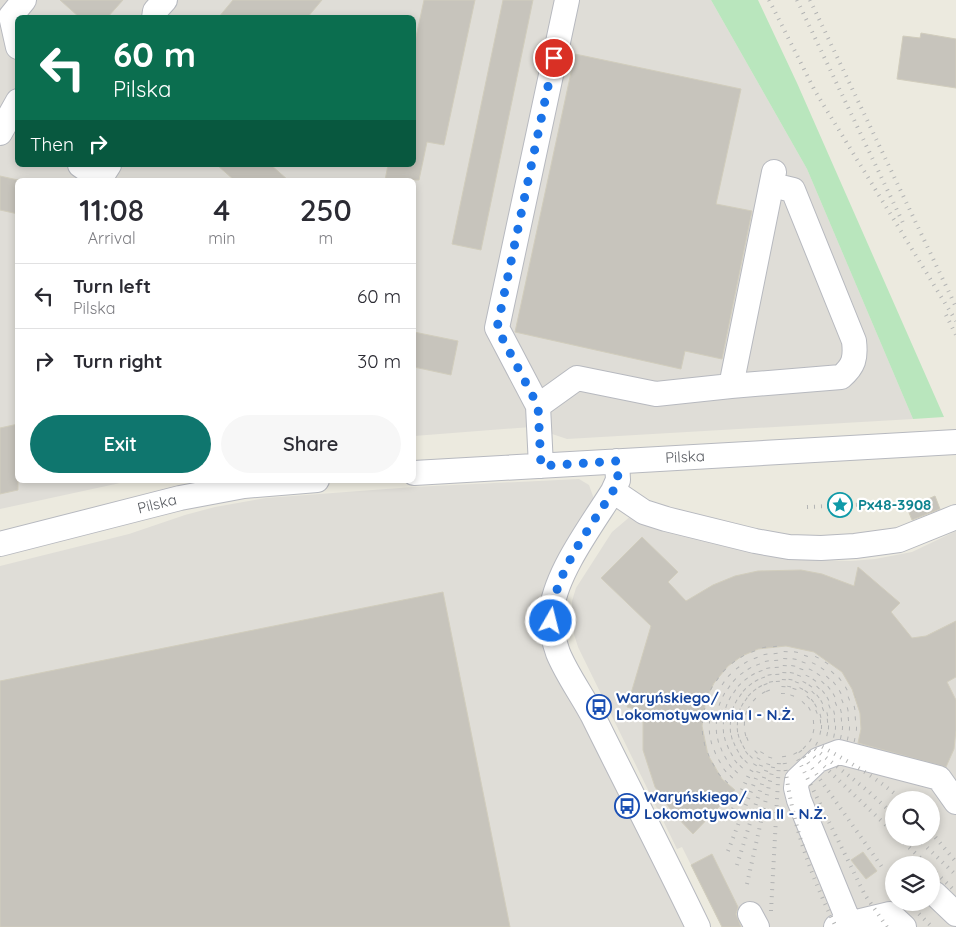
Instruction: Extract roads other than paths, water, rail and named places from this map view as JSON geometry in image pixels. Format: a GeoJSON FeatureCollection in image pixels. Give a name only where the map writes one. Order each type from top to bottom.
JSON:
{"type":"FeatureCollection","features":[{"type":"Feature","properties":{"kind":"street"},"geometry":{"type":"LineString","coordinates":[[15,34],[11,16],[24,0]]}},
{"type":"Feature","properties":{"kind":"street"},"geometry":{"type":"LineString","coordinates":[[154,15],[155,11],[164,0]]}},
{"type":"Feature","properties":{"kind":"street"},"geometry":{"type":"LineString","coordinates":[[541,466],[538,406],[497,328],[566,0]]}},
{"type":"Feature","properties":{"kind":"street"},"geometry":{"type":"LineString","coordinates":[[85,167],[103,175]]}},
{"type":"Feature","properties":{"kind":"street"},"geometry":{"type":"LineString","coordinates":[[538,406],[577,378],[656,394],[840,378],[851,368],[856,356],[854,341],[793,190],[773,178],[731,386]]}},
{"type":"Feature","properties":{"kind":"street","name":"Pilska"},"geometry":{"type":"LineString","coordinates":[[416,473],[956,442]]}},
{"type":"Feature","properties":{"kind":"street"},"geometry":{"type":"LineString","coordinates":[[617,461],[618,480],[613,491],[562,576],[552,608],[553,635],[558,653],[568,674],[590,711],[698,927]]}},
{"type":"Feature","properties":{"kind":"street","name":"Pilska"},"geometry":{"type":"LineString","coordinates":[[0,544],[244,483]]}},
{"type":"Feature","properties":{"kind":"street"},"geometry":{"type":"LineString","coordinates":[[613,491],[644,512],[755,541],[789,547],[846,547],[899,540],[956,517]]}},
{"type":"Feature","properties":{"kind":"street"},"geometry":{"type":"LineString","coordinates":[[904,927],[890,914],[846,926],[798,800],[796,784],[806,771],[824,756],[839,752],[939,778],[956,802]]}},
{"type":"Feature","properties":{"kind":"street"},"geometry":{"type":"LineString","coordinates":[[940,899],[956,914]]}},
{"type":"Feature","properties":{"kind":"railway"},"geometry":{"type":"LineString","coordinates":[[769,0],[815,91],[956,321]]}},
{"type":"Feature","properties":{"kind":"railway"},"geometry":{"type":"LineString","coordinates":[[797,0],[905,227]]}},
{"type":"Feature","properties":{"kind":"railway"},"geometry":{"type":"LineString","coordinates":[[810,0],[956,307]]}},
{"type":"Feature","properties":{"kind":"railway"},"geometry":{"type":"LineString","coordinates":[[946,315],[956,335]]}},
{"type":"Feature","properties":{"kind":"railway"},"geometry":{"type":"LineString","coordinates":[[807,507],[874,504]]}},
{"type":"Feature","properties":{"kind":"railway"},"geometry":{"type":"LineString","coordinates":[[775,646],[778,683]]}},
{"type":"Feature","properties":{"kind":"railway"},"geometry":{"type":"LineString","coordinates":[[783,694],[786,646]]}},
{"type":"Feature","properties":{"kind":"railway"},"geometry":{"type":"LineString","coordinates":[[764,647],[772,687]]}},
{"type":"Feature","properties":{"kind":"railway"},"geometry":{"type":"LineString","coordinates":[[789,687],[797,647]]}},
{"type":"Feature","properties":{"kind":"railway"},"geometry":{"type":"LineString","coordinates":[[792,696],[808,650]]}},
{"type":"Feature","properties":{"kind":"railway"},"geometry":{"type":"LineString","coordinates":[[753,651],[770,696]]}},
{"type":"Feature","properties":{"kind":"railway"},"geometry":{"type":"LineString","coordinates":[[801,689],[818,655]]}},
{"type":"Feature","properties":{"kind":"railway"},"geometry":{"type":"LineString","coordinates":[[742,656],[764,693]]}},
{"type":"Feature","properties":{"kind":"railway"},"geometry":{"type":"LineString","coordinates":[[806,692],[828,661]]}},
{"type":"Feature","properties":{"kind":"railway"},"geometry":{"type":"LineString","coordinates":[[733,662],[756,692]]}},
{"type":"Feature","properties":{"kind":"railway"},"geometry":{"type":"LineString","coordinates":[[803,703],[837,668]]}},
{"type":"Feature","properties":{"kind":"railway"},"geometry":{"type":"LineString","coordinates":[[724,670],[759,704]]}},
{"type":"Feature","properties":{"kind":"railway"},"geometry":{"type":"LineString","coordinates":[[812,701],[844,676]]}},
{"type":"Feature","properties":{"kind":"railway"},"geometry":{"type":"LineString","coordinates":[[717,679],[750,702]]}},
{"type":"Feature","properties":{"kind":"railway"},"geometry":{"type":"LineString","coordinates":[[809,709],[851,686]]}},
{"type":"Feature","properties":{"kind":"railway"},"geometry":{"type":"LineString","coordinates":[[711,688],[754,711]]}},
{"type":"Feature","properties":{"kind":"railway"},"geometry":{"type":"LineString","coordinates":[[816,712],[855,696]]}},
{"type":"Feature","properties":{"kind":"railway"},"geometry":{"type":"LineString","coordinates":[[706,699],[747,713]]}},
{"type":"Feature","properties":{"kind":"railway"},"geometry":{"type":"LineString","coordinates":[[820,716],[858,707]]}},
{"type":"Feature","properties":{"kind":"railway"},"geometry":{"type":"LineString","coordinates":[[704,710],[743,718]]}},
{"type":"Feature","properties":{"kind":"railway"},"geometry":{"type":"LineString","coordinates":[[813,722],[860,718]]}},
{"type":"Feature","properties":{"kind":"railway"},"geometry":{"type":"LineString","coordinates":[[702,721],[750,724]]}},
{"type":"Feature","properties":{"kind":"railway"},"geometry":{"type":"LineString","coordinates":[[821,727],[861,729]]}},
{"type":"Feature","properties":{"kind":"railway"},"geometry":{"type":"LineString","coordinates":[[702,733],[740,730]]}},
{"type":"Feature","properties":{"kind":"railway"},"geometry":{"type":"LineString","coordinates":[[813,731],[859,741]]}},
{"type":"Feature","properties":{"kind":"railway"},"geometry":{"type":"LineString","coordinates":[[704,744],[746,734]]}},
{"type":"Feature","properties":{"kind":"railway"},"geometry":{"type":"LineString","coordinates":[[708,755],[752,737]]}},
{"type":"Feature","properties":{"kind":"railway"},"geometry":{"type":"LineString","coordinates":[[810,740],[846,760],[891,791]]}},
{"type":"Feature","properties":{"kind":"railway"},"geometry":{"type":"LineString","coordinates":[[713,765],[746,746]]}},
{"type":"Feature","properties":{"kind":"railway"},"geometry":{"type":"LineString","coordinates":[[804,747],[885,824]]}},
{"type":"Feature","properties":{"kind":"railway"},"geometry":{"type":"LineString","coordinates":[[726,782],[760,748]]}},
{"type":"Feature","properties":{"kind":"railway"},"geometry":{"type":"LineString","coordinates":[[815,749],[885,807]]}},
{"type":"Feature","properties":{"kind":"railway"},"geometry":{"type":"LineString","coordinates":[[719,775],[749,751]]}},
{"type":"Feature","properties":{"kind":"railway"},"geometry":{"type":"LineString","coordinates":[[733,809],[763,751]]}},
{"type":"Feature","properties":{"kind":"railway"},"geometry":{"type":"LineString","coordinates":[[800,751],[882,867]]}},
{"type":"Feature","properties":{"kind":"railway"},"geometry":{"type":"LineString","coordinates":[[795,753],[865,895],[887,927]]}},
{"type":"Feature","properties":{"kind":"railway"},"geometry":{"type":"LineString","coordinates":[[737,865],[771,755]]}},
{"type":"Feature","properties":{"kind":"railway"},"geometry":{"type":"LineString","coordinates":[[784,756],[791,801],[802,844],[817,886],[836,927]]}},
{"type":"Feature","properties":{"kind":"railway"},"geometry":{"type":"LineString","coordinates":[[728,851],[763,760]]}},
{"type":"Feature","properties":{"kind":"railway"},"geometry":{"type":"LineString","coordinates":[[771,911],[779,762]]}},
{"type":"Feature","properties":{"kind":"railway"},"geometry":{"type":"LineString","coordinates":[[747,884],[774,763]]}},
{"type":"Feature","properties":{"kind":"railway"},"geometry":{"type":"LineString","coordinates":[[940,843],[956,862]]}},
{"type":"Feature","properties":{"kind":"railway"},"geometry":{"type":"LineString","coordinates":[[908,846],[918,856]]}},
{"type":"Feature","properties":{"kind":"railway"},"geometry":{"type":"LineString","coordinates":[[925,846],[956,875]]}},
{"type":"Feature","properties":{"kind":"railway"},"geometry":{"type":"LineString","coordinates":[[940,877],[956,892]]}},
{"type":"Feature","properties":{"kind":"railway"},"geometry":{"type":"LineString","coordinates":[[919,914],[932,927]]}},
{"type":"Feature","properties":{"kind":"place","name":"Px48-3908"},"geometry":{"type":"Point","coordinates":[840,505]}},
{"type":"Feature","properties":{"kind":"place","name":"Waryńskiego/ Lokomotywownia I - N.Ż."},"geometry":{"type":"Point","coordinates":[599,707]}},
{"type":"Feature","properties":{"kind":"place","name":"Waryńskiego/ Lokomotywownia II - N.Ż."},"geometry":{"type":"Point","coordinates":[627,806]}}]}
